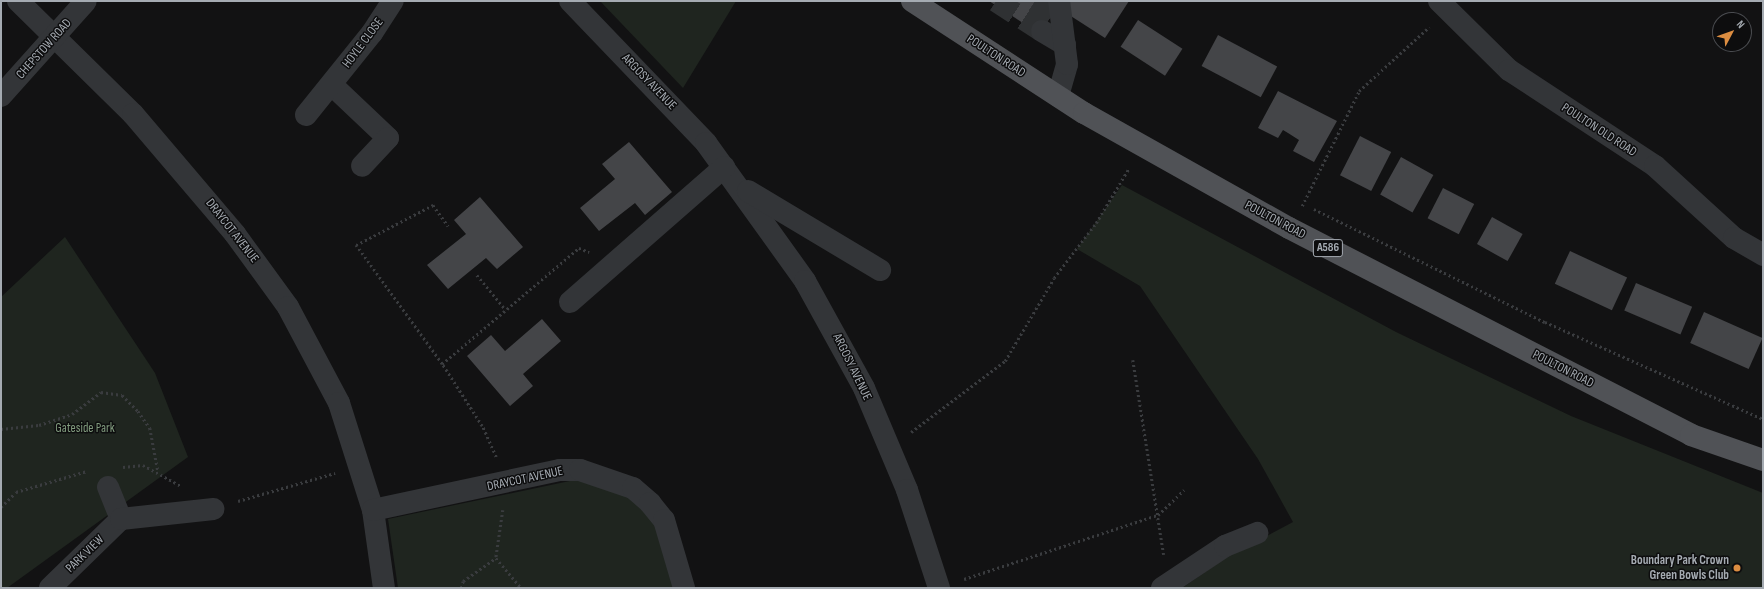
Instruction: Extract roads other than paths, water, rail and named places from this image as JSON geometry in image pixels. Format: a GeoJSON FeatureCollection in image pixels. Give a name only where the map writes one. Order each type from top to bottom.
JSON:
{"type":"FeatureCollection","features":[{"type":"Feature","properties":{"kind":"main road","name":"POULTON ROAD"},"geometry":{"type":"LineString","coordinates":[[921,3],[1058,96],[1140,146],[1289,228],[1691,435],[1763,460]]}},
{"type":"Feature","properties":{"kind":"street","name":"DRAYCOT AVENUE"},"geometry":{"type":"LineString","coordinates":[[18,1],[57,36],[133,114],[189,178],[262,270],[316,355],[339,403],[373,510],[384,588]]}},
{"type":"Feature","properties":{"kind":"street","name":"CHEPSTOW ROAD"},"geometry":{"type":"LineString","coordinates":[[1,96],[57,36],[86,1]]}},
{"type":"Feature","properties":{"kind":"street","name":"HOYLE CLOSE"},"geometry":{"type":"LineString","coordinates":[[306,115],[332,85],[393,1]]}},
{"type":"Feature","properties":{"kind":"street","name":"ARGOSY AVENUE"},"geometry":{"type":"LineString","coordinates":[[570,1],[667,100],[724,167],[805,281],[831,325],[864,388],[889,448],[939,588]]}},
{"type":"Feature","properties":{"kind":"street","name":"POULTON OLD ROAD"},"geometry":{"type":"LineString","coordinates":[[1443,6],[1509,70],[1655,166],[1734,238],[1763,255]]}},
{"type":"Feature","properties":{"kind":"street"},"geometry":{"type":"LineString","coordinates":[[1054,16],[1065,45],[1067,64],[1058,96]]}},
{"type":"Feature","properties":{"kind":"street"},"geometry":{"type":"LineString","coordinates":[[332,85],[388,138],[362,166]]}},
{"type":"Feature","properties":{"kind":"street"},"geometry":{"type":"LineString","coordinates":[[570,302],[724,167]]}},
{"type":"Feature","properties":{"kind":"street"},"geometry":{"type":"LineString","coordinates":[[738,185],[880,270]]}},
{"type":"Feature","properties":{"kind":"street","name":"DRAYCOT AVENUE"},"geometry":{"type":"LineString","coordinates":[[373,510],[507,483],[560,470],[580,470],[633,488],[664,520],[684,588]]}},
{"type":"Feature","properties":{"kind":"street"},"geometry":{"type":"LineString","coordinates":[[108,487],[121,519],[213,508]]}},
{"type":"Feature","properties":{"kind":"street","name":"PARK VIEW"},"geometry":{"type":"LineString","coordinates":[[50,588],[121,519]]}},
{"type":"Feature","properties":{"kind":"street"},"geometry":{"type":"LineString","coordinates":[[1165,585],[1225,546],[1257,533]]}},
{"type":"Feature","properties":{"kind":"tunnel"},"geometry":{"type":"LineString","coordinates":[[996,1],[1042,31]]}},
{"type":"Feature","properties":{"kind":"tunnel"},"geometry":{"type":"LineString","coordinates":[[1035,1],[1053,13]]}},
{"type":"Feature","properties":{"kind":"place","name":"Boundary Park Crown Green Bowls Club"},"geometry":{"type":"Point","coordinates":[1737,568]}},
{"type":"Feature","properties":{"kind":"park label","name":"Gateside Park"},"geometry":{"type":"Point","coordinates":[85,428]}}]}
